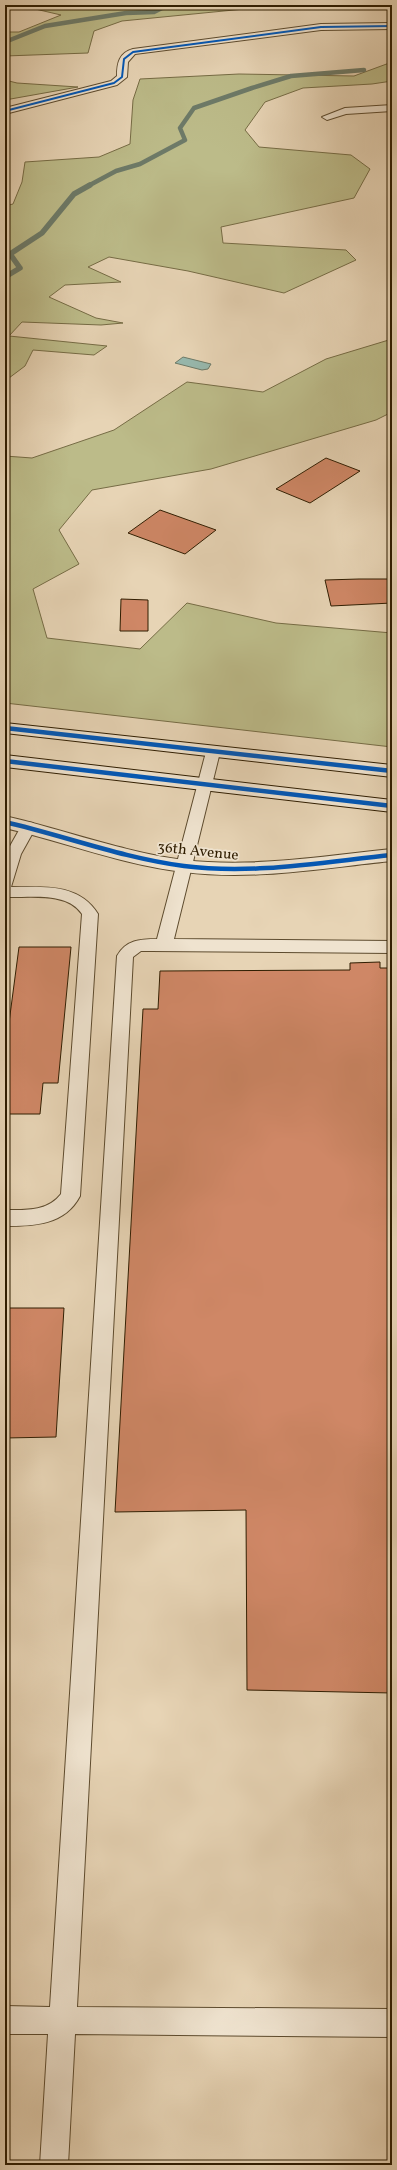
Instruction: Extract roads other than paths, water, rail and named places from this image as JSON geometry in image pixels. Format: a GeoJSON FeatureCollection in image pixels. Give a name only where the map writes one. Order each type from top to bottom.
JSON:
{"type":"FeatureCollection","features":[{"type":"Feature","properties":{"kind":"street"},"geometry":{"type":"LineString","coordinates":[[5,112],[114,83],[122,77],[123,59],[126,55],[134,52],[326,26],[392,26]]}},
{"type":"Feature","properties":{"kind":"street"},"geometry":{"type":"LineString","coordinates":[[327,117],[345,111],[392,108]]}},
{"type":"Feature","properties":{"kind":"street"},"geometry":{"type":"LineString","coordinates":[[5,728],[392,771]]}},
{"type":"Feature","properties":{"kind":"street"},"geometry":{"type":"LineString","coordinates":[[5,761],[392,806]]}},
{"type":"Feature","properties":{"kind":"street","name":"36th Avenue"},"geometry":{"type":"LineString","coordinates":[[5,822],[128,855],[183,866],[248,869],[392,855]]}},
{"type":"Feature","properties":{"kind":"lane"},"geometry":{"type":"LineString","coordinates":[[166,945],[183,866],[213,752]]}},
{"type":"Feature","properties":{"kind":"lane"},"geometry":{"type":"LineString","coordinates":[[5,884],[8,864],[18,840],[28,827]]}},
{"type":"Feature","properties":{"kind":"lane"},"geometry":{"type":"LineString","coordinates":[[5,892],[55,893],[82,903],[90,914],[70,1196],[66,1204],[58,1211],[36,1218],[5,1218]]}},
{"type":"Feature","properties":{"kind":"lane"},"geometry":{"type":"LineString","coordinates":[[54,2165],[125,956],[128,951],[138,945],[392,947]]}},
{"type":"Feature","properties":{"kind":"lane"},"geometry":{"type":"LineString","coordinates":[[5,2020],[392,2023]]}},
{"type":"Feature","properties":{"kind":"water"},"geometry":{"type":"Polygon","coordinates":[[[183,357],[211,364],[208,369],[202,370],[175,363],[183,357]]]}},
{"type":"Feature","properties":{"kind":"waterway"},"geometry":{"type":"LineString","coordinates":[[5,42],[45,26],[126,13],[154,12],[162,8],[196,5]]}},
{"type":"Feature","properties":{"kind":"waterway"},"geometry":{"type":"LineString","coordinates":[[88,186],[116,171],[140,164],[185,140],[180,128],[194,108],[291,76],[364,70]]}},
{"type":"Feature","properties":{"kind":"waterway"},"geometry":{"type":"LineString","coordinates":[[5,277],[20,268],[10,254],[42,233],[74,194],[90,185]]}}]}
